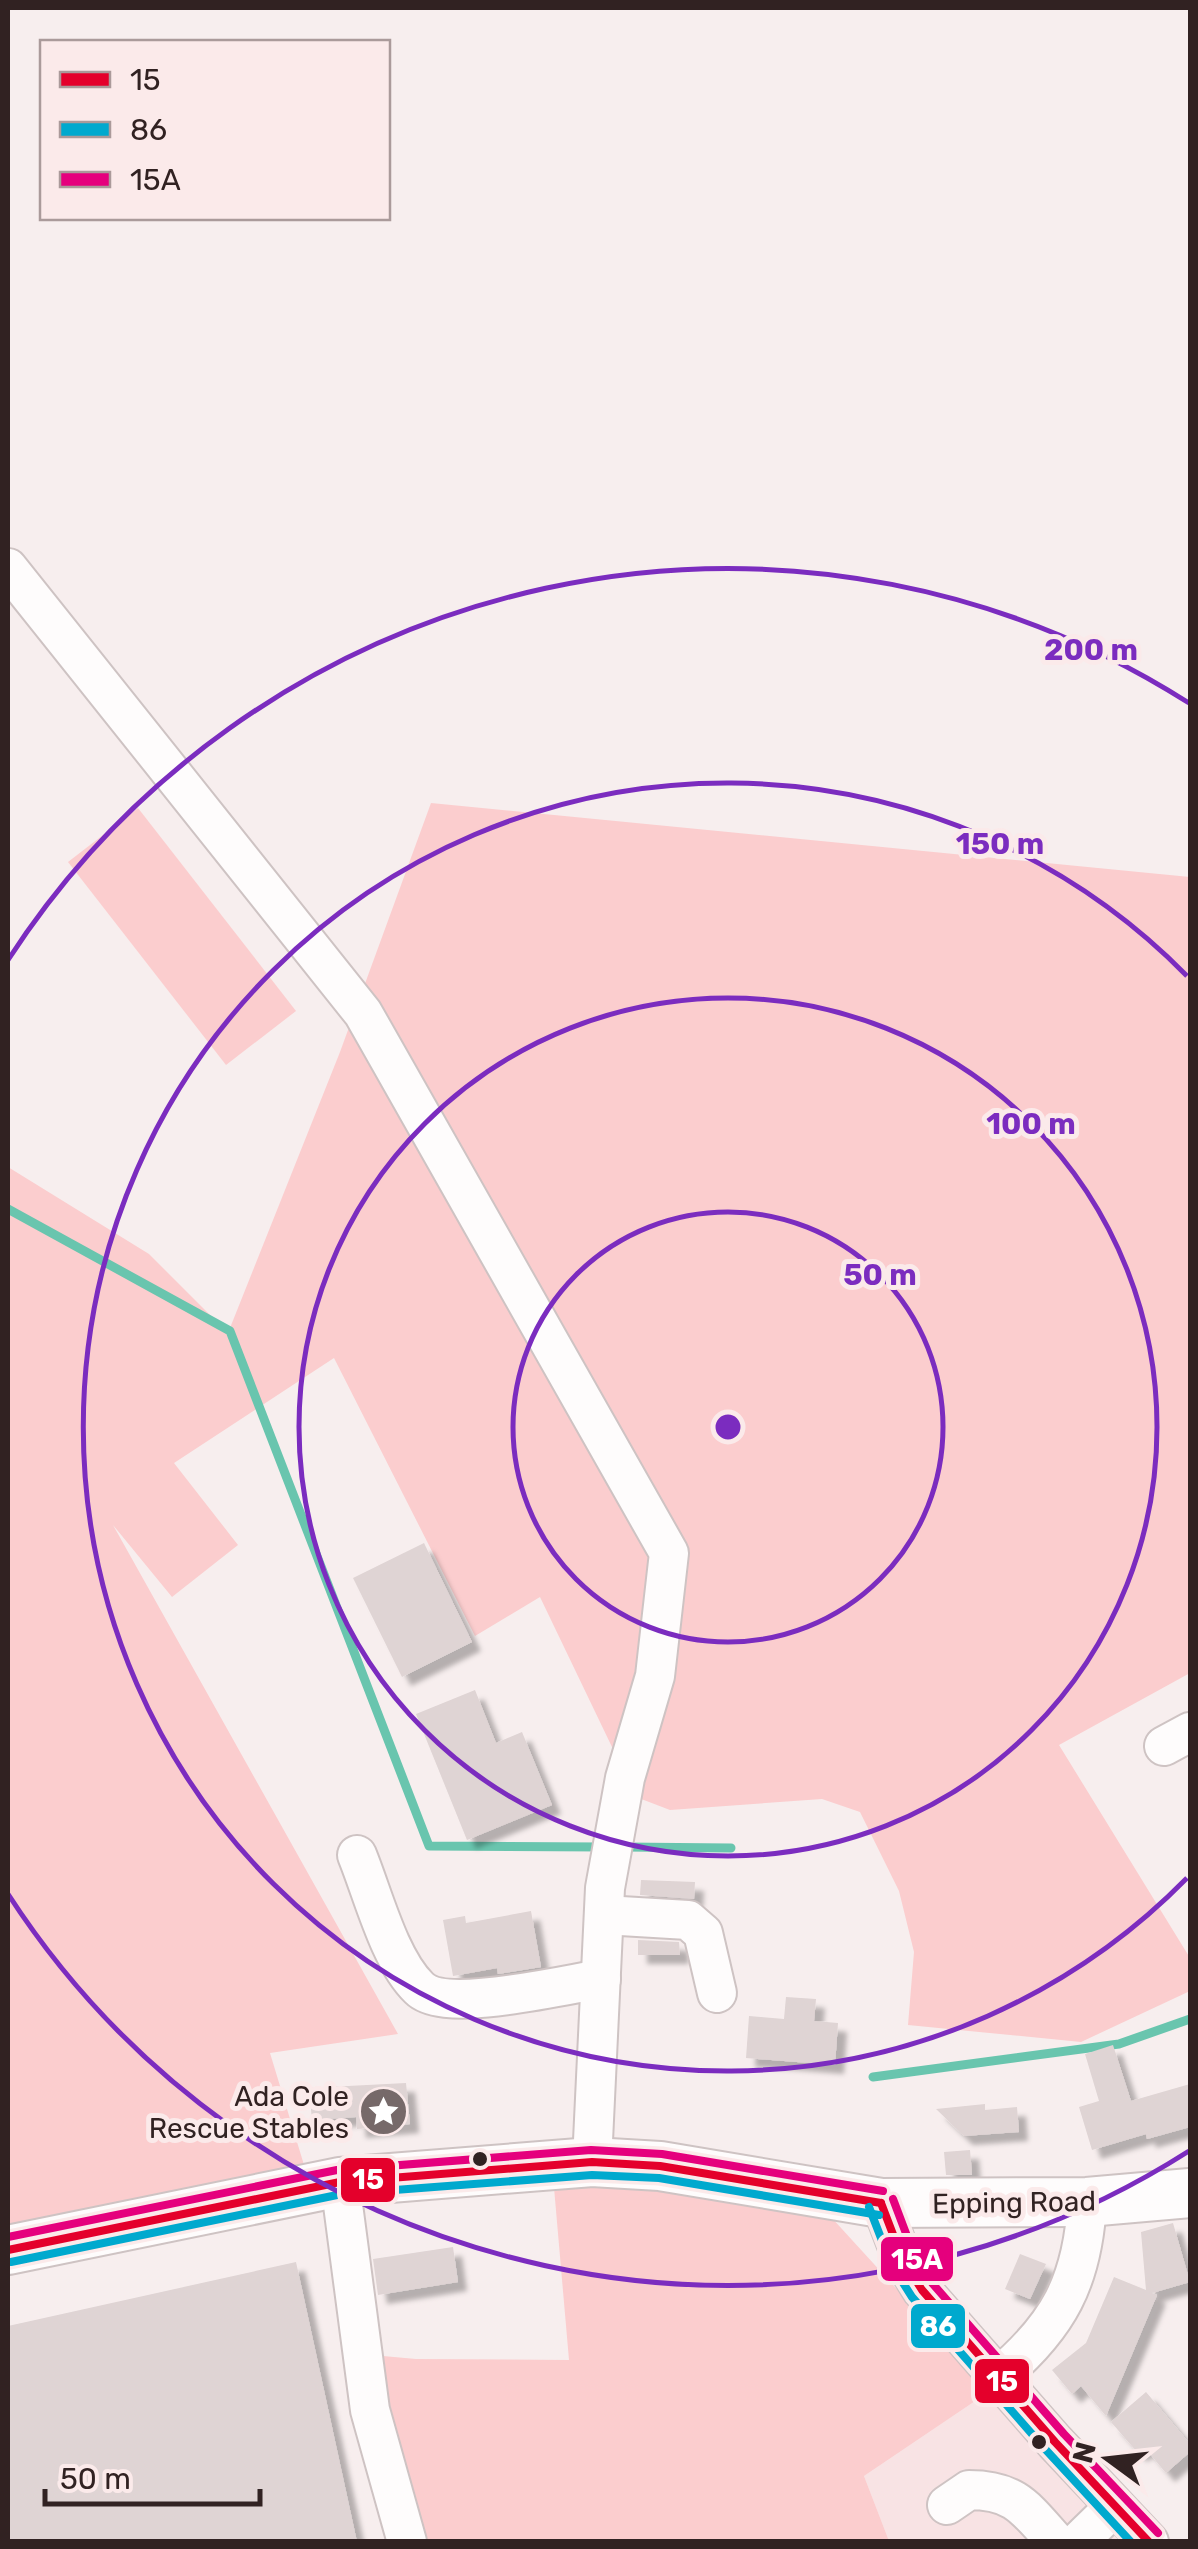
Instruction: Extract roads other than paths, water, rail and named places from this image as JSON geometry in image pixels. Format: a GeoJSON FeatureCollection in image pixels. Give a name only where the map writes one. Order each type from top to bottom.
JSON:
{"type":"FeatureCollection","features":[{"type":"Feature","properties":{"kind":"main road","name":"Epping Road"},"geometry":{"type":"LineString","coordinates":[[8,2250],[340,2182],[592,2162],[660,2166],[881,2203],[1087,2202],[1190,2193]]}},
{"type":"Feature","properties":{"kind":"street"},"geometry":{"type":"LineString","coordinates":[[8,568],[363,1013],[669,1552],[655,1676],[624,1778],[605,1888],[592,2162]]}},
{"type":"Feature","properties":{"kind":"street"},"geometry":{"type":"LineString","coordinates":[[357,1855],[400,1963],[420,1990],[435,1999],[462,2001],[600,1978]]}},
{"type":"Feature","properties":{"kind":"street"},"geometry":{"type":"LineString","coordinates":[[604,1915],[688,1920],[697,1925],[703,1933],[717,1993]]}},
{"type":"Feature","properties":{"kind":"street"},"geometry":{"type":"LineString","coordinates":[[340,2182],[370,2410],[408,2542]]}},
{"type":"Feature","properties":{"kind":"street"},"geometry":{"type":"LineString","coordinates":[[998,2378],[1027,2353],[1065,2300],[1078,2271],[1085,2240],[1087,2202]]}},
{"type":"Feature","properties":{"kind":"street"},"geometry":{"type":"LineString","coordinates":[[881,2203],[902,2258],[922,2290],[1149,2542]]}},
{"type":"Feature","properties":{"kind":"street"},"geometry":{"type":"LineString","coordinates":[[948,2505],[969,2490],[1004,2493],[1019,2501],[1056,2542]]}},
{"type":"Feature","properties":{"kind":"street"},"geometry":{"type":"LineString","coordinates":[[1078,2542],[1114,2507]]}},
{"type":"Feature","properties":{"kind":"waterway"},"geometry":{"type":"LineString","coordinates":[[8,1209],[230,1331],[429,1846],[603,1847]]}},
{"type":"Feature","properties":{"kind":"waterway"},"geometry":{"type":"LineString","coordinates":[[624,1847],[731,1848]]}},
{"type":"Feature","properties":{"kind":"waterway"},"geometry":{"type":"LineString","coordinates":[[873,2077],[1119,2044],[1190,2019]]}},
{"type":"Feature","properties":{"kind":"place","name":"Ada Cole Rescue Stables"},"geometry":{"type":"Point","coordinates":[384,2112]}}]}
